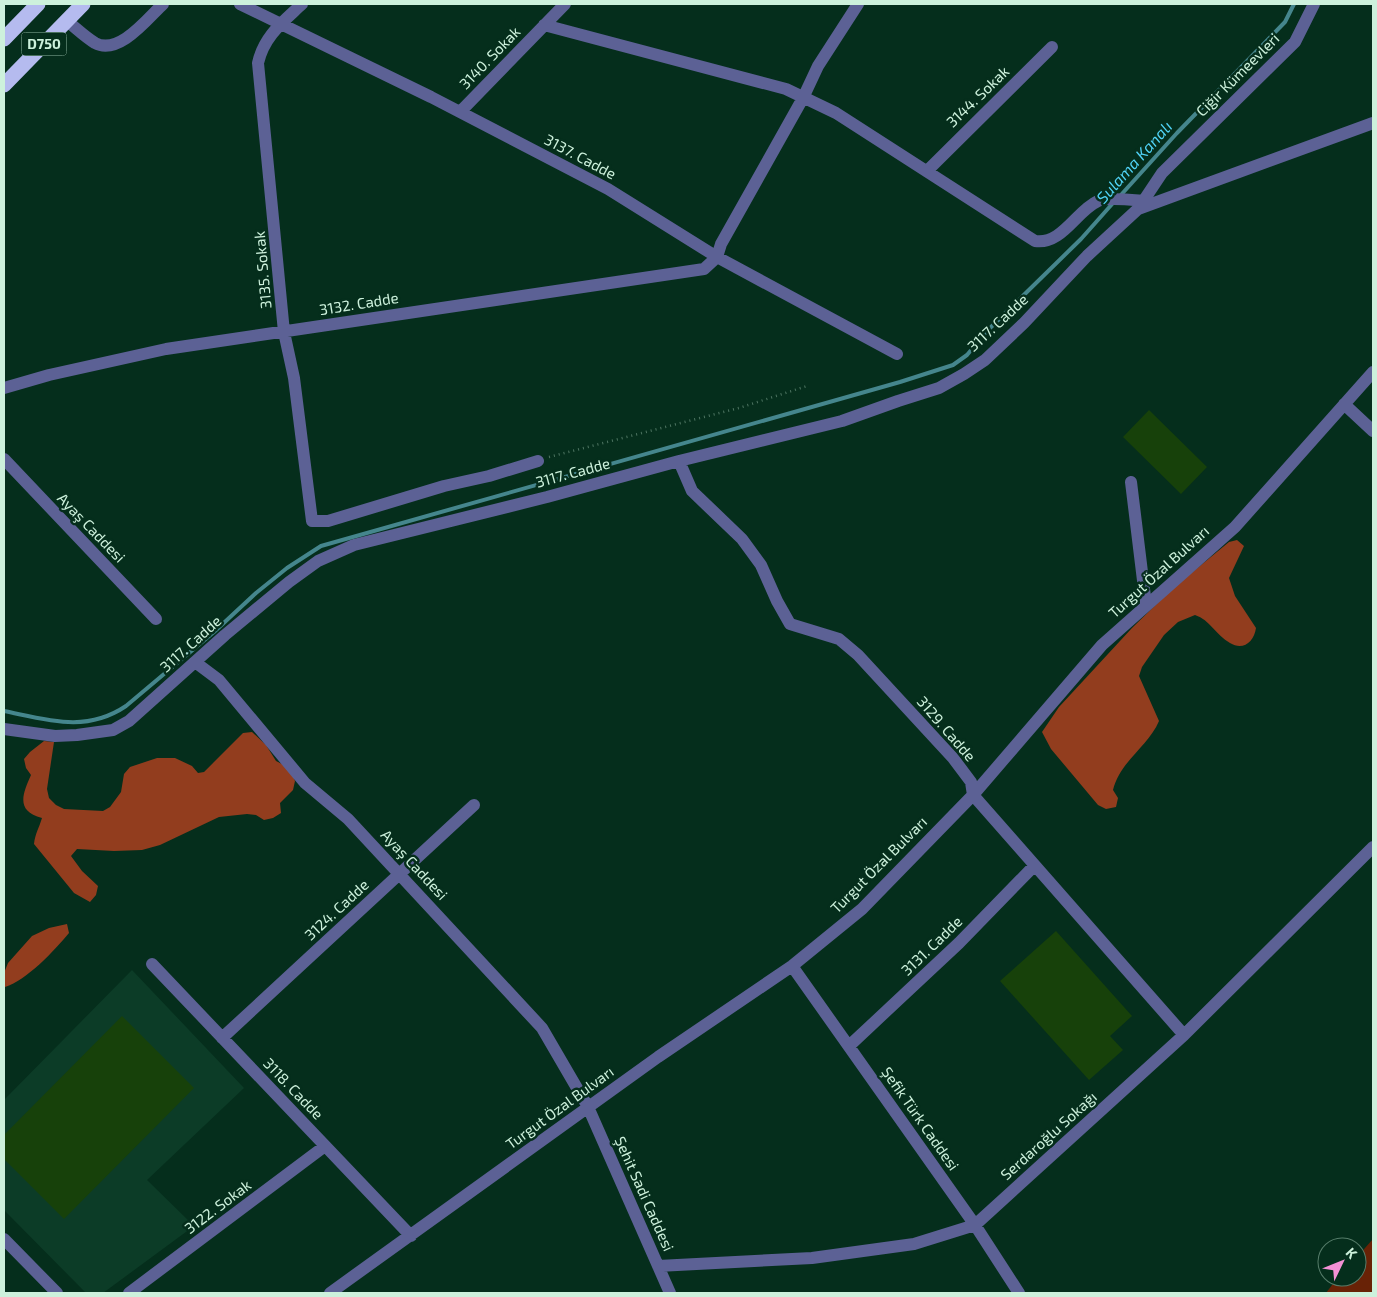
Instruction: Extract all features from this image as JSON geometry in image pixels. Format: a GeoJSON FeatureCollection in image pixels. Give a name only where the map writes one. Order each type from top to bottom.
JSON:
{"type":"FeatureCollection","features":[{"type":"Feature","properties":{"kind":"highway","name":"D750"},"geometry":{"type":"LineString","coordinates":[[4,39],[38,4]]}},
{"type":"Feature","properties":{"kind":"highway","name":"D750"},"geometry":{"type":"LineString","coordinates":[[4,85],[84,4]]}},
{"type":"Feature","properties":{"kind":"street"},"geometry":{"type":"LineString","coordinates":[[67,21],[96,44],[113,44],[128,38],[163,4]]}},
{"type":"Feature","properties":{"kind":"street","name":"3137. Cadde"},"geometry":{"type":"LineString","coordinates":[[240,4],[460,112],[608,189],[717,257],[897,354]]}},
{"type":"Feature","properties":{"kind":"street","name":"3135. Sokak"},"geometry":{"type":"LineString","coordinates":[[302,4],[271,34],[261,50],[258,63],[284,332],[294,378],[312,521],[328,521],[444,486],[489,476],[538,461]]}},
{"type":"Feature","properties":{"kind":"street","name":"3140. Sokak"},"geometry":{"type":"LineString","coordinates":[[460,112],[565,4]]}},
{"type":"Feature","properties":{"kind":"street"},"geometry":{"type":"LineString","coordinates":[[717,257],[721,244],[803,98],[818,66],[858,4]]}},
{"type":"Feature","properties":{"kind":"street","name":"Ciğir Kümeevleri"},"geometry":{"type":"LineString","coordinates":[[1141,205],[1162,173],[1295,42],[1314,4]]}},
{"type":"Feature","properties":{"kind":"street"},"geometry":{"type":"LineString","coordinates":[[544,25],[786,89],[836,113],[1035,241],[1044,242],[1057,236],[1083,212],[1100,200],[1141,205],[1373,123]]}},
{"type":"Feature","properties":{"kind":"street","name":"3144. Sokak"},"geometry":{"type":"LineString","coordinates":[[927,171],[1052,47]]}},
{"type":"Feature","properties":{"kind":"street","name":"3117. Cadde"},"geometry":{"type":"LineString","coordinates":[[4,729],[55,736],[113,730],[129,721],[262,603],[302,571],[318,561],[354,545],[547,497],[678,461],[842,421],[939,388],[985,360],[1141,205]]}},
{"type":"Feature","properties":{"kind":"street","name":"3132. Cadde"},"geometry":{"type":"LineString","coordinates":[[4,388],[49,375],[166,349],[704,269],[717,257]]}},
{"type":"Feature","properties":{"kind":"street","name":"Turgut Özal Bulvarı"},"geometry":{"type":"LineString","coordinates":[[330,1293],[658,1057],[792,966],[862,909],[973,795],[1102,645],[1235,527],[1373,372]]}},
{"type":"Feature","properties":{"kind":"street"},"geometry":{"type":"LineString","coordinates":[[1344,404],[1373,431]]}},
{"type":"Feature","properties":{"kind":"street","name":"Ayaş Caddesi"},"geometry":{"type":"LineString","coordinates":[[4,459],[156,619]]}},
{"type":"Feature","properties":{"kind":"street","name":"3129. Cadde"},"geometry":{"type":"LineString","coordinates":[[678,461],[692,491],[742,539],[761,565],[777,601],[790,624],[839,639],[858,655],[952,758],[971,782],[973,795],[1184,1035]]}},
{"type":"Feature","properties":{"kind":"street"},"geometry":{"type":"LineString","coordinates":[[1131,482],[1146,604]]}},
{"type":"Feature","properties":{"kind":"street","name":"Ayaş Caddesi"},"geometry":{"type":"LineString","coordinates":[[196,662],[219,680],[305,783],[348,819],[542,1028],[588,1107]]}},
{"type":"Feature","properties":{"kind":"street","name":"3124. Cadde"},"geometry":{"type":"LineString","coordinates":[[222,1038],[474,805]]}},
{"type":"Feature","properties":{"kind":"street","name":"Serdaroğlu Sokağı"},"geometry":{"type":"LineString","coordinates":[[658,1266],[812,1258],[914,1244],[975,1225],[1184,1035],[1373,847]]}},
{"type":"Feature","properties":{"kind":"street","name":"3131. Cadde"},"geometry":{"type":"LineString","coordinates":[[849,1046],[959,943],[1034,866]]}},
{"type":"Feature","properties":{"kind":"street","name":"3118. Cadde"},"geometry":{"type":"LineString","coordinates":[[152,964],[411,1236]]}},
{"type":"Feature","properties":{"kind":"street","name":"Şefik Türk Caddesi"},"geometry":{"type":"LineString","coordinates":[[792,966],[975,1225],[1020,1293]]}},
{"type":"Feature","properties":{"kind":"street","name":"Şehit Sadi Caddesi"},"geometry":{"type":"LineString","coordinates":[[588,1107],[670,1293]]}},
{"type":"Feature","properties":{"kind":"street","name":"3122. Sokak"},"geometry":{"type":"LineString","coordinates":[[129,1293],[325,1146]]}},
{"type":"Feature","properties":{"kind":"street"},"geometry":{"type":"LineString","coordinates":[[4,1239],[57,1293]]}},
{"type":"Feature","properties":{"kind":"path"},"geometry":{"type":"LineString","coordinates":[[538,461],[573,450],[739,408],[807,386]]}},
{"type":"Feature","properties":{"kind":"shaded area"},"geometry":{"type":"Polygon","coordinates":[[[1237,540],[1244,546],[1229,578],[1235,596],[1256,628],[1253,637],[1247,644],[1235,645],[1225,640],[1205,620],[1195,615],[1178,622],[1164,635],[1142,667],[1139,676],[1159,721],[1117,780],[1113,790],[1118,798],[1116,807],[1106,809],[1098,805],[1051,749],[1042,732],[1059,707],[1132,628],[1172,589],[1229,542],[1237,540]]]}},
{"type":"Feature","properties":{"kind":"shaded area"},"geometry":{"type":"Polygon","coordinates":[[[252,732],[266,745],[276,761],[284,765],[291,772],[295,781],[293,790],[280,803],[281,813],[273,818],[264,820],[256,815],[247,814],[219,817],[160,845],[142,850],[77,849],[71,856],[82,871],[98,886],[96,895],[90,902],[74,893],[34,844],[42,818],[28,811],[23,801],[25,789],[31,775],[26,768],[24,759],[44,741],[54,742],[47,789],[49,798],[56,805],[64,809],[103,811],[110,807],[121,792],[124,774],[130,767],[157,758],[175,758],[192,766],[198,773],[204,772],[243,733],[252,732]]]}},
{"type":"Feature","properties":{"kind":"shaded area"},"geometry":{"type":"Polygon","coordinates":[[[67,924],[69,933],[48,956],[31,972],[5,987],[4,973],[8,963],[32,936],[49,928],[67,924]]]}},
{"type":"Feature","properties":{"kind":"shaded area"},"geometry":{"type":"Polygon","coordinates":[[[132,970],[244,1088],[147,1180],[194,1226],[103,1293],[86,1293],[4,1210],[4,1100],[132,970]]]}},
{"type":"Feature","properties":{"kind":"shaded area"},"geometry":{"type":"Polygon","coordinates":[[[1373,1239],[1373,1293],[1326,1293],[1330,1287],[1367,1287],[1367,1246],[1373,1239]]]}},
{"type":"Feature","properties":{"kind":"building"},"geometry":{"type":"Polygon","coordinates":[[[1149,410],[1207,467],[1181,494],[1123,437],[1149,410]]]}},
{"type":"Feature","properties":{"kind":"building"},"geometry":{"type":"Polygon","coordinates":[[[1056,931],[1132,1016],[1110,1036],[1123,1050],[1089,1080],[1000,981],[1056,931]]]}},
{"type":"Feature","properties":{"kind":"building"},"geometry":{"type":"Polygon","coordinates":[[[122,1016],[194,1088],[64,1219],[4,1159],[4,1135],[122,1016]]]}},
{"type":"Feature","properties":{"kind":"waterway","name":"Sulama Kanalı"},"geometry":{"type":"LineString","coordinates":[[1120,196],[1177,133],[1285,22],[1294,4]]}},
{"type":"Feature","properties":{"kind":"waterway"},"geometry":{"type":"LineString","coordinates":[[4,711],[66,722],[81,722],[111,714],[126,706],[287,568],[321,546],[900,382],[953,365],[967,355],[987,331],[1081,239],[1113,203]]}}]}
